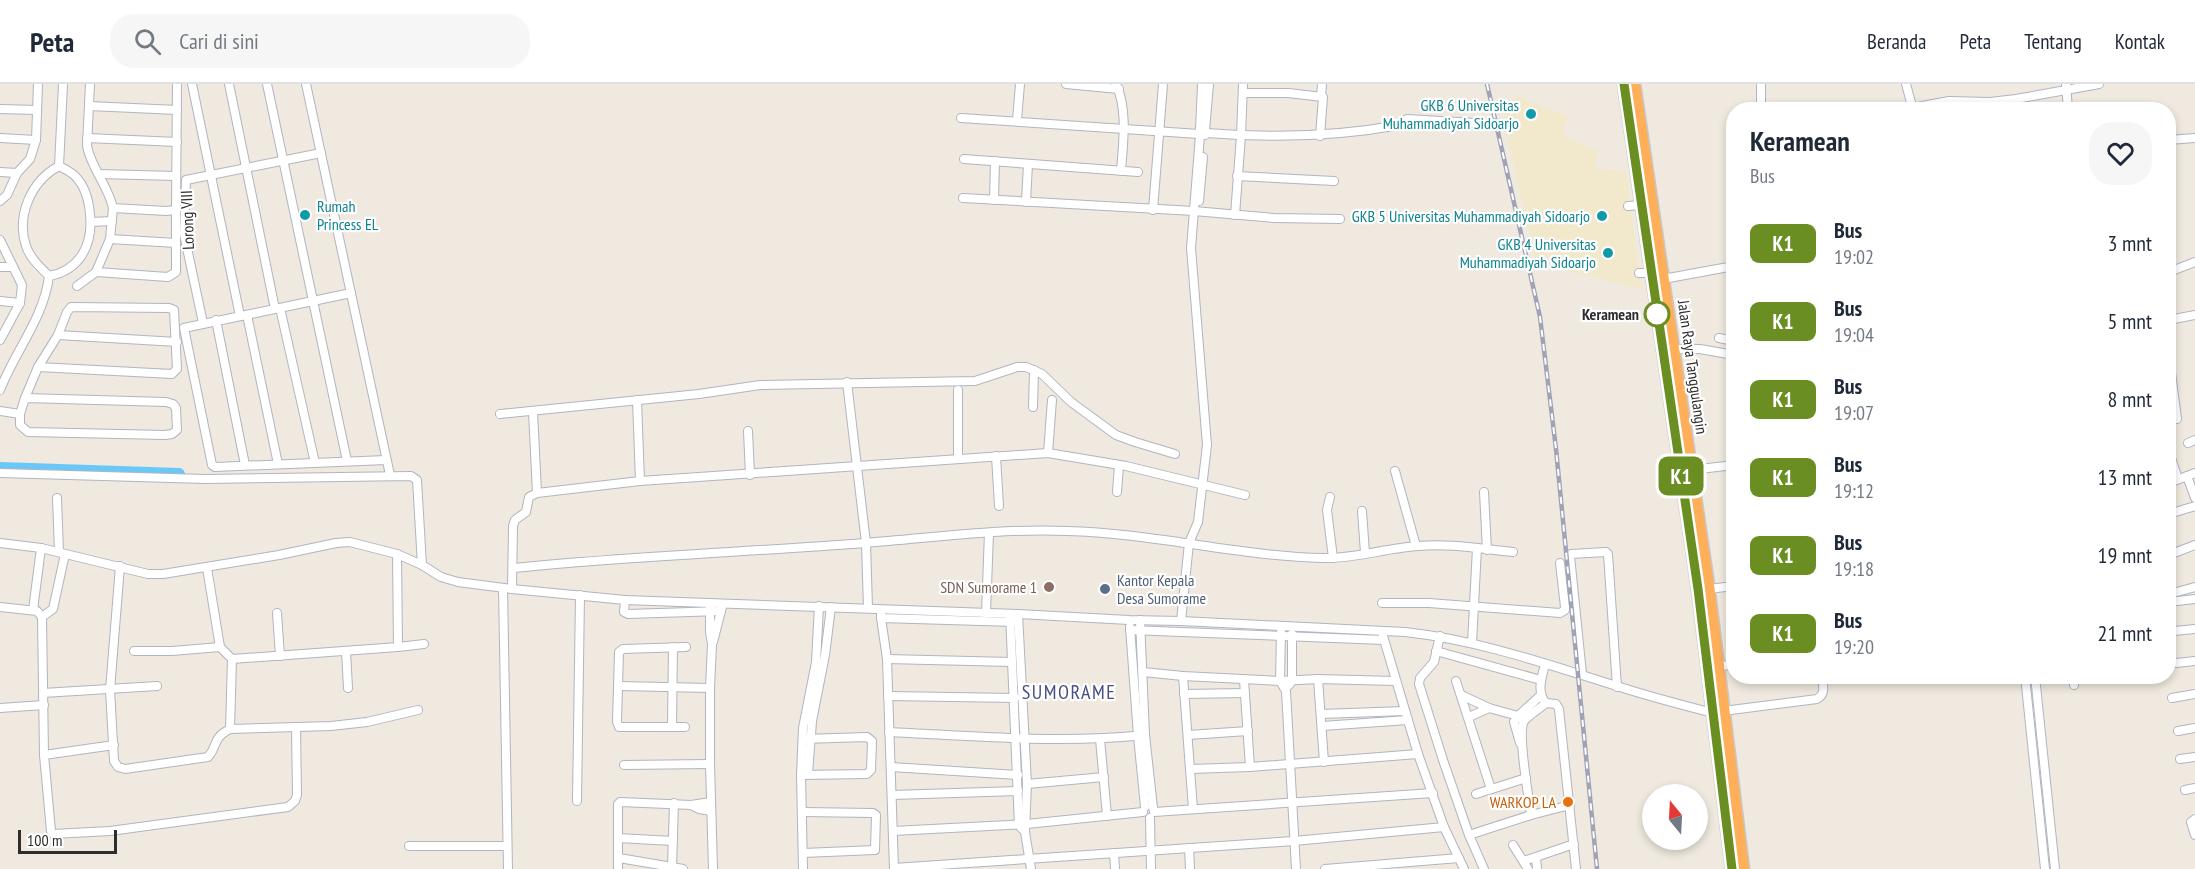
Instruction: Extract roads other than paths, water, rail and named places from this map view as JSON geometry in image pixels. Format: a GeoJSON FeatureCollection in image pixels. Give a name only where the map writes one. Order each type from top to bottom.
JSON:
{"type":"FeatureCollection","features":[{"type":"Feature","properties":{"kind":"highway","name":"Jalan Raya Tanggulangin"},"geometry":{"type":"LineString","coordinates":[[1630,87],[1634,206],[1718,712],[1729,797],[1732,869]]}},
{"type":"Feature","properties":{"kind":"highway","name":"Jalan Raya Tanggulangin"},"geometry":{"type":"LineString","coordinates":[[1631,106],[1674,349],[1718,666],[1718,712]]}},
{"type":"Feature","properties":{"kind":"highway","name":"Jalan Raya Tanggulangin"},"geometry":{"type":"LineString","coordinates":[[1729,797],[1743,869]]}},
{"type":"Feature","properties":{"kind":"street"},"geometry":{"type":"LineString","coordinates":[[0,201],[6,195],[17,173],[30,159],[36,140],[38,84]]}},
{"type":"Feature","properties":{"kind":"street"},"geometry":{"type":"LineString","coordinates":[[59,166],[63,84]]}},
{"type":"Feature","properties":{"kind":"street"},"geometry":{"type":"LineString","coordinates":[[77,286],[96,272],[110,239],[113,208],[106,186],[89,156],[87,138],[90,84]]}},
{"type":"Feature","properties":{"kind":"street"},"geometry":{"type":"LineString","coordinates":[[96,272],[168,277],[176,272],[177,84]]}},
{"type":"Feature","properties":{"kind":"street"},"geometry":{"type":"LineString","coordinates":[[192,84],[210,175],[279,464]]}},
{"type":"Feature","properties":{"kind":"street"},"geometry":{"type":"LineString","coordinates":[[229,84],[315,463]]}},
{"type":"Feature","properties":{"kind":"street"},"geometry":{"type":"LineString","coordinates":[[267,84],[347,461]]}},
{"type":"Feature","properties":{"kind":"street"},"geometry":{"type":"LineString","coordinates":[[306,84],[388,468]]}},
{"type":"Feature","properties":{"kind":"street"},"geometry":{"type":"LineString","coordinates":[[1017,120],[1020,84]]}},
{"type":"Feature","properties":{"kind":"street"},"geometry":{"type":"LineString","coordinates":[[1066,84],[1117,86],[1122,127],[1122,171]]}},
{"type":"Feature","properties":{"kind":"street"},"geometry":{"type":"LineString","coordinates":[[1156,84],[1162,102]]}},
{"type":"Feature","properties":{"kind":"street"},"geometry":{"type":"LineString","coordinates":[[1153,210],[1163,84]]}},
{"type":"Feature","properties":{"kind":"street"},"geometry":{"type":"LineString","coordinates":[[1181,621],[1189,543],[1198,522],[1207,455],[1192,263],[1194,218],[1202,181],[1202,84]]}},
{"type":"Feature","properties":{"kind":"street"},"geometry":{"type":"LineString","coordinates":[[1202,133],[1209,84]]}},
{"type":"Feature","properties":{"kind":"street"},"geometry":{"type":"LineString","coordinates":[[1235,215],[1243,84]]}},
{"type":"Feature","properties":{"kind":"street"},"geometry":{"type":"LineString","coordinates":[[1288,84],[1288,93]]}},
{"type":"Feature","properties":{"kind":"street"},"geometry":{"type":"LineString","coordinates":[[1320,136],[1324,99],[1321,96],[1322,84]]}},
{"type":"Feature","properties":{"kind":"street"},"geometry":{"type":"LineString","coordinates":[[1761,84],[1761,102]]}},
{"type":"Feature","properties":{"kind":"street"},"geometry":{"type":"LineString","coordinates":[[1906,84],[1910,102]]}},
{"type":"Feature","properties":{"kind":"street"},"geometry":{"type":"LineString","coordinates":[[1936,102],[1990,102],[2099,84]]}},
{"type":"Feature","properties":{"kind":"street"},"geometry":{"type":"LineString","coordinates":[[1243,93],[1321,96]]}},
{"type":"Feature","properties":{"kind":"street"},"geometry":{"type":"LineString","coordinates":[[88,106],[177,110]]}},
{"type":"Feature","properties":{"kind":"street"},"geometry":{"type":"LineString","coordinates":[[0,109],[37,110]]}},
{"type":"Feature","properties":{"kind":"street"},"geometry":{"type":"LineString","coordinates":[[961,118],[1241,136],[1320,136],[1393,126],[1407,119],[1475,123]]}},
{"type":"Feature","properties":{"kind":"street"},"geometry":{"type":"LineString","coordinates":[[0,138],[36,140]]}},
{"type":"Feature","properties":{"kind":"street"},"geometry":{"type":"LineString","coordinates":[[87,138],[177,142]]}},
{"type":"Feature","properties":{"kind":"street"},"geometry":{"type":"LineString","coordinates":[[2176,139],[2195,138]]}},
{"type":"Feature","properties":{"kind":"street","name":"Lorong VIII"},"geometry":{"type":"LineString","coordinates":[[203,323],[184,234],[185,183],[190,179],[321,153]]}},
{"type":"Feature","properties":{"kind":"street"},"geometry":{"type":"LineString","coordinates":[[964,159],[1138,172]]}},
{"type":"Feature","properties":{"kind":"street"},"geometry":{"type":"LineString","coordinates":[[994,200],[995,161]]}},
{"type":"Feature","properties":{"kind":"street"},"geometry":{"type":"LineString","coordinates":[[1026,202],[1028,164]]}},
{"type":"Feature","properties":{"kind":"street"},"geometry":{"type":"LineString","coordinates":[[49,276],[67,271],[84,254],[89,243],[91,222],[82,184],[74,175],[59,166]]}},
{"type":"Feature","properties":{"kind":"street"},"geometry":{"type":"LineString","coordinates":[[49,276],[32,258],[26,247],[24,224],[26,204],[31,192],[41,179],[59,166]]}},
{"type":"Feature","properties":{"kind":"street"},"geometry":{"type":"LineString","coordinates":[[0,172],[17,173]]}},
{"type":"Feature","properties":{"kind":"street"},"geometry":{"type":"LineString","coordinates":[[99,174],[176,176]]}},
{"type":"Feature","properties":{"kind":"street"},"geometry":{"type":"LineString","coordinates":[[1237,176],[1334,181]]}},
{"type":"Feature","properties":{"kind":"street"},"geometry":{"type":"LineString","coordinates":[[963,198],[1153,210],[1194,218],[1235,215],[1340,219]]}},
{"type":"Feature","properties":{"kind":"street"},"geometry":{"type":"LineString","coordinates":[[113,208],[176,210]]}},
{"type":"Feature","properties":{"kind":"street"},"geometry":{"type":"LineString","coordinates":[[91,222],[112,221]]}},
{"type":"Feature","properties":{"kind":"street"},"geometry":{"type":"LineString","coordinates":[[110,239],[176,243]]}},
{"type":"Feature","properties":{"kind":"street"},"geometry":{"type":"LineString","coordinates":[[0,240],[22,285],[20,303],[1,336]]}},
{"type":"Feature","properties":{"kind":"street"},"geometry":{"type":"LineString","coordinates":[[2176,269],[2195,262]]}},
{"type":"Feature","properties":{"kind":"street"},"geometry":{"type":"LineString","coordinates":[[0,267],[12,267]]}},
{"type":"Feature","properties":{"kind":"street"},"geometry":{"type":"LineString","coordinates":[[1663,279],[1726,267]]}},
{"type":"Feature","properties":{"kind":"street"},"geometry":{"type":"LineString","coordinates":[[0,390],[41,308],[49,276]]}},
{"type":"Feature","properties":{"kind":"street"},"geometry":{"type":"LineString","coordinates":[[351,293],[216,320],[184,329],[212,465],[215,467],[347,461],[388,468],[411,476],[417,480],[422,565]]}},
{"type":"Feature","properties":{"kind":"street"},"geometry":{"type":"LineString","coordinates":[[0,301],[20,303]]}},
{"type":"Feature","properties":{"kind":"street"},"geometry":{"type":"LineString","coordinates":[[25,398],[166,402],[173,404],[176,408],[177,430],[165,435],[28,432],[20,425],[20,414],[25,398],[38,367],[58,335],[67,312],[76,306],[174,310],[177,369],[172,374],[38,367]]}},
{"type":"Feature","properties":{"kind":"street"},"geometry":{"type":"LineString","coordinates":[[2176,319],[2195,315]]}},
{"type":"Feature","properties":{"kind":"street"},"geometry":{"type":"LineString","coordinates":[[216,320],[244,465]]}},
{"type":"Feature","properties":{"kind":"street"},"geometry":{"type":"LineString","coordinates":[[58,335],[177,342]]}},
{"type":"Feature","properties":{"kind":"street"},"geometry":{"type":"LineString","coordinates":[[1719,338],[1726,339]]}},
{"type":"Feature","properties":{"kind":"street"},"geometry":{"type":"LineString","coordinates":[[1674,349],[1700,349],[1726,354]]}},
{"type":"Feature","properties":{"kind":"street"},"geometry":{"type":"LineString","coordinates":[[500,414],[760,385],[975,381],[1017,367],[1042,374],[1071,402],[1116,435],[1175,454]]}},
{"type":"Feature","properties":{"kind":"street"},"geometry":{"type":"LineString","coordinates":[[1033,407],[1034,370]]}},
{"type":"Feature","properties":{"kind":"street"},"geometry":{"type":"LineString","coordinates":[[847,382],[866,543],[868,608]]}},
{"type":"Feature","properties":{"kind":"street"},"geometry":{"type":"LineString","coordinates":[[958,390],[958,458]]}},
{"type":"Feature","properties":{"kind":"street"},"geometry":{"type":"LineString","coordinates":[[637,400],[640,481]]}},
{"type":"Feature","properties":{"kind":"street"},"geometry":{"type":"LineString","coordinates":[[1048,453],[1052,400]]}},
{"type":"Feature","properties":{"kind":"street"},"geometry":{"type":"LineString","coordinates":[[0,411],[20,414]]}},
{"type":"Feature","properties":{"kind":"street"},"geometry":{"type":"LineString","coordinates":[[2176,411],[2177,419]]}},
{"type":"Feature","properties":{"kind":"street"},"geometry":{"type":"LineString","coordinates":[[533,412],[537,493]]}},
{"type":"Feature","properties":{"kind":"street"},"geometry":{"type":"LineString","coordinates":[[748,431],[750,475]]}},
{"type":"Feature","properties":{"kind":"street"},"geometry":{"type":"LineString","coordinates":[[508,869],[506,846],[507,589],[513,568],[515,520],[526,512],[530,497],[537,493],[640,481],[1048,453],[1119,465],[1245,495]]}},
{"type":"Feature","properties":{"kind":"street"},"geometry":{"type":"LineString","coordinates":[[996,456],[999,506]]}},
{"type":"Feature","properties":{"kind":"street"},"geometry":{"type":"LineString","coordinates":[[1117,492],[1119,465]]}},
{"type":"Feature","properties":{"kind":"street"},"geometry":{"type":"LineString","coordinates":[[1690,470],[1726,466]]}},
{"type":"Feature","properties":{"kind":"street"},"geometry":{"type":"LineString","coordinates":[[0,473],[205,479],[388,468]]}},
{"type":"Feature","properties":{"kind":"street"},"geometry":{"type":"LineString","coordinates":[[1395,471],[1416,546]]}},
{"type":"Feature","properties":{"kind":"street"},"geometry":{"type":"LineString","coordinates":[[2176,473],[2178,479],[2191,475],[2195,498]]}},
{"type":"Feature","properties":{"kind":"street"},"geometry":{"type":"LineString","coordinates":[[1484,492],[1487,550]]}},
{"type":"Feature","properties":{"kind":"street"},"geometry":{"type":"LineString","coordinates":[[1330,497],[1327,510],[1333,558]]}},
{"type":"Feature","properties":{"kind":"street"},"geometry":{"type":"LineString","coordinates":[[42,616],[53,609],[62,553],[57,498]]}},
{"type":"Feature","properties":{"kind":"street"},"geometry":{"type":"LineString","coordinates":[[2176,512],[2195,506]]}},
{"type":"Feature","properties":{"kind":"street"},"geometry":{"type":"LineString","coordinates":[[1362,511],[1365,553]]}},
{"type":"Feature","properties":{"kind":"street"},"geometry":{"type":"LineString","coordinates":[[513,568],[989,532],[1113,533],[1324,558],[1416,546],[1448,545],[1513,552]]}},
{"type":"Feature","properties":{"kind":"street"},"geometry":{"type":"LineString","coordinates":[[986,613],[989,532]]}},
{"type":"Feature","properties":{"kind":"street"},"geometry":{"type":"LineString","coordinates":[[0,543],[40,548],[155,574],[207,568],[350,542],[397,554],[422,565],[441,577],[458,582],[507,589],[625,600],[710,603],[722,607],[831,606],[986,613],[1014,618]]}},
{"type":"Feature","properties":{"kind":"street"},"geometry":{"type":"LineString","coordinates":[[2176,553],[2195,546]]}},
{"type":"Feature","properties":{"kind":"street"},"geometry":{"type":"LineString","coordinates":[[33,610],[40,548]]}},
{"type":"Feature","properties":{"kind":"street"},"geometry":{"type":"LineString","coordinates":[[1472,643],[1477,548]]}},
{"type":"Feature","properties":{"kind":"street"},"geometry":{"type":"LineString","coordinates":[[1582,674],[1570,556],[1571,554],[1606,552],[1608,554],[1617,687]]}},
{"type":"Feature","properties":{"kind":"street"},"geometry":{"type":"LineString","coordinates":[[397,554],[398,647]]}},
{"type":"Feature","properties":{"kind":"street"},"geometry":{"type":"LineString","coordinates":[[1382,603],[1563,612],[1565,607],[1560,563]]}},
{"type":"Feature","properties":{"kind":"street"},"geometry":{"type":"LineString","coordinates":[[120,566],[110,690],[114,761],[118,767],[125,769],[208,757],[217,738],[230,729],[330,726],[367,722],[418,710]]}},
{"type":"Feature","properties":{"kind":"street"},"geometry":{"type":"LineString","coordinates":[[207,568],[220,647],[232,659],[230,729]]}},
{"type":"Feature","properties":{"kind":"street"},"geometry":{"type":"LineString","coordinates":[[1708,589],[1726,587]]}},
{"type":"Feature","properties":{"kind":"street"},"geometry":{"type":"LineString","coordinates":[[2176,592],[2195,587]]}},
{"type":"Feature","properties":{"kind":"street"},"geometry":{"type":"LineString","coordinates":[[577,801],[580,595]]}},
{"type":"Feature","properties":{"kind":"street"},"geometry":{"type":"LineString","coordinates":[[2176,601],[2195,599]]}},
{"type":"Feature","properties":{"kind":"street"},"geometry":{"type":"LineString","coordinates":[[625,600],[624,612],[628,614],[710,612],[722,607]]}},
{"type":"Feature","properties":{"kind":"street"},"geometry":{"type":"LineString","coordinates":[[710,603],[712,644],[710,764],[713,869]]}},
{"type":"Feature","properties":{"kind":"street"},"geometry":{"type":"LineString","coordinates":[[803,869],[802,812],[819,606]]}},
{"type":"Feature","properties":{"kind":"street"},"geometry":{"type":"LineString","coordinates":[[807,739],[825,655],[831,606]]}},
{"type":"Feature","properties":{"kind":"street"},"geometry":{"type":"LineString","coordinates":[[0,607],[33,610],[41,613],[42,616],[44,755],[53,834],[110,831],[288,807],[296,801],[297,795],[296,727]]}},
{"type":"Feature","properties":{"kind":"street"},"geometry":{"type":"LineString","coordinates":[[712,644],[722,607]]}},
{"type":"Feature","properties":{"kind":"street"},"geometry":{"type":"LineString","coordinates":[[881,609],[887,659],[894,868],[950,867],[1030,859],[1294,841],[1444,827]]}},
{"type":"Feature","properties":{"kind":"street"},"geometry":{"type":"LineString","coordinates":[[277,613],[280,656]]}},
{"type":"Feature","properties":{"kind":"street"},"geometry":{"type":"LineString","coordinates":[[881,618],[1181,621],[1440,636],[1582,674],[1617,687],[1718,712],[1817,699],[1824,690],[1823,684]]}},
{"type":"Feature","properties":{"kind":"street"},"geometry":{"type":"LineString","coordinates":[[1014,618],[1012,662],[1026,784],[1024,827]]}},
{"type":"Feature","properties":{"kind":"street"},"geometry":{"type":"LineString","coordinates":[[1014,618],[1020,739],[1018,791],[1031,869]]}},
{"type":"Feature","properties":{"kind":"street"},"geometry":{"type":"LineString","coordinates":[[1129,620],[1149,812],[1151,869]]}},
{"type":"Feature","properties":{"kind":"street"},"geometry":{"type":"LineString","coordinates":[[1140,620],[1143,672],[1141,736]]}},
{"type":"Feature","properties":{"kind":"street"},"geometry":{"type":"LineString","coordinates":[[1286,691],[1292,681],[1292,626]]}},
{"type":"Feature","properties":{"kind":"street"},"geometry":{"type":"LineString","coordinates":[[1281,627],[1280,681],[1286,691],[1296,869]]}},
{"type":"Feature","properties":{"kind":"street"},"geometry":{"type":"LineString","coordinates":[[2176,631],[2195,629]]}},
{"type":"Feature","properties":{"kind":"street"},"geometry":{"type":"LineString","coordinates":[[1130,630],[1384,640]]}},
{"type":"Feature","properties":{"kind":"street"},"geometry":{"type":"LineString","coordinates":[[1382,631],[1418,754],[1444,827],[1464,869]]}},
{"type":"Feature","properties":{"kind":"street"},"geometry":{"type":"LineString","coordinates":[[1440,636],[1434,662],[1420,678],[1419,684],[1469,835],[1484,869]]}},
{"type":"Feature","properties":{"kind":"street"},"geometry":{"type":"LineString","coordinates":[[232,659],[424,644]]}},
{"type":"Feature","properties":{"kind":"street"},"geometry":{"type":"LineString","coordinates":[[134,651],[220,647]]}},
{"type":"Feature","properties":{"kind":"street"},"geometry":{"type":"LineString","coordinates":[[672,726],[673,647]]}},
{"type":"Feature","properties":{"kind":"street"},"geometry":{"type":"LineString","coordinates":[[685,727],[619,727],[617,722],[620,650],[686,647]]}},
{"type":"Feature","properties":{"kind":"street"},"geometry":{"type":"LineString","coordinates":[[346,651],[348,688]]}},
{"type":"Feature","properties":{"kind":"street"},"geometry":{"type":"LineString","coordinates":[[1436,651],[1541,680]]}},
{"type":"Feature","properties":{"kind":"street"},"geometry":{"type":"LineString","coordinates":[[887,659],[1012,662]]}},
{"type":"Feature","properties":{"kind":"street"},"geometry":{"type":"LineString","coordinates":[[2176,663],[2195,661]]}},
{"type":"Feature","properties":{"kind":"street"},"geometry":{"type":"LineString","coordinates":[[1531,815],[1523,751],[1515,726],[1540,696],[1545,664]]}},
{"type":"Feature","properties":{"kind":"street"},"geometry":{"type":"LineString","coordinates":[[1718,666],[1726,666]]}},
{"type":"Feature","properties":{"kind":"street"},"geometry":{"type":"LineString","coordinates":[[1143,672],[1244,680],[1395,681]]}},
{"type":"Feature","properties":{"kind":"street"},"geometry":{"type":"LineString","coordinates":[[1183,676],[1193,809]]}},
{"type":"Feature","properties":{"kind":"street"},"geometry":{"type":"LineString","coordinates":[[1318,679],[1324,762]]}},
{"type":"Feature","properties":{"kind":"street"},"geometry":{"type":"LineString","coordinates":[[1244,680],[1250,767]]}},
{"type":"Feature","properties":{"kind":"street"},"geometry":{"type":"LineString","coordinates":[[1456,681],[1491,789]]}},
{"type":"Feature","properties":{"kind":"street"},"geometry":{"type":"LineString","coordinates":[[2026,684],[2045,869]]}},
{"type":"Feature","properties":{"kind":"street"},"geometry":{"type":"LineString","coordinates":[[2036,684],[2055,869]]}},
{"type":"Feature","properties":{"kind":"street"},"geometry":{"type":"LineString","coordinates":[[44,693],[158,686]]}},
{"type":"Feature","properties":{"kind":"street"},"geometry":{"type":"LineString","coordinates":[[619,686],[710,688]]}},
{"type":"Feature","properties":{"kind":"street"},"geometry":{"type":"LineString","coordinates":[[1184,693],[1245,693]]}},
{"type":"Feature","properties":{"kind":"street"},"geometry":{"type":"LineString","coordinates":[[2172,698],[2195,694]]}},
{"type":"Feature","properties":{"kind":"street"},"geometry":{"type":"LineString","coordinates":[[1461,695],[1489,708],[1521,718],[1546,703],[1556,704],[1559,709],[1576,869]]}},
{"type":"Feature","properties":{"kind":"street"},"geometry":{"type":"LineString","coordinates":[[888,696],[1015,698]]}},
{"type":"Feature","properties":{"kind":"street"},"geometry":{"type":"LineString","coordinates":[[1540,696],[1546,703]]}},
{"type":"Feature","properties":{"kind":"street"},"geometry":{"type":"LineString","coordinates":[[0,708],[44,705]]}},
{"type":"Feature","properties":{"kind":"street"},"geometry":{"type":"LineString","coordinates":[[1469,717],[1489,708]]}},
{"type":"Feature","properties":{"kind":"street"},"geometry":{"type":"LineString","coordinates":[[1321,714],[1405,711]]}},
{"type":"Feature","properties":{"kind":"street"},"geometry":{"type":"LineString","coordinates":[[1322,726],[1408,720]]}},
{"type":"Feature","properties":{"kind":"street"},"geometry":{"type":"LineString","coordinates":[[2178,731],[2195,728]]}},
{"type":"Feature","properties":{"kind":"street"},"geometry":{"type":"LineString","coordinates":[[890,732],[1020,739],[1100,739],[1141,736]]}},
{"type":"Feature","properties":{"kind":"street"},"geometry":{"type":"LineString","coordinates":[[1188,735],[1248,732]]}},
{"type":"Feature","properties":{"kind":"street"},"geometry":{"type":"LineString","coordinates":[[805,774],[867,774],[871,770],[872,741],[867,737],[807,739]]}},
{"type":"Feature","properties":{"kind":"street"},"geometry":{"type":"LineString","coordinates":[[1100,739],[1107,816]]}},
{"type":"Feature","properties":{"kind":"street"},"geometry":{"type":"LineString","coordinates":[[44,755],[114,745]]}},
{"type":"Feature","properties":{"kind":"street"},"geometry":{"type":"LineString","coordinates":[[1190,769],[1250,767],[1418,754]]}},
{"type":"Feature","properties":{"kind":"street"},"geometry":{"type":"LineString","coordinates":[[2180,759],[2195,757]]}},
{"type":"Feature","properties":{"kind":"street"},"geometry":{"type":"LineString","coordinates":[[624,765],[710,764]]}},
{"type":"Feature","properties":{"kind":"street"},"geometry":{"type":"LineString","coordinates":[[891,767],[1017,775]]}},
{"type":"Feature","properties":{"kind":"street"},"geometry":{"type":"LineString","coordinates":[[1026,784],[1104,777]]}},
{"type":"Feature","properties":{"kind":"street"},"geometry":{"type":"LineString","coordinates":[[1476,794],[1526,778]]}},
{"type":"Feature","properties":{"kind":"street"},"geometry":{"type":"LineString","coordinates":[[2185,790],[2195,788]]}},
{"type":"Feature","properties":{"kind":"street"},"geometry":{"type":"LineString","coordinates":[[892,795],[1018,791]]}},
{"type":"Feature","properties":{"kind":"street"},"geometry":{"type":"LineString","coordinates":[[893,831],[1024,827],[1149,812],[1433,793]]}},
{"type":"Feature","properties":{"kind":"street"},"geometry":{"type":"LineString","coordinates":[[618,869],[618,804],[620,802],[691,805],[711,802]]}},
{"type":"Feature","properties":{"kind":"street"},"geometry":{"type":"LineString","coordinates":[[2038,803],[2048,802]]}},
{"type":"Feature","properties":{"kind":"street"},"geometry":{"type":"LineString","coordinates":[[672,867],[674,803]]}},
{"type":"Feature","properties":{"kind":"street"},"geometry":{"type":"LineString","coordinates":[[691,805],[711,811]]}},
{"type":"Feature","properties":{"kind":"street"},"geometry":{"type":"LineString","coordinates":[[1469,835],[1570,805]]}},
{"type":"Feature","properties":{"kind":"street"},"geometry":{"type":"LineString","coordinates":[[802,812],[873,813],[876,815],[875,850],[803,853]]}},
{"type":"Feature","properties":{"kind":"street"},"geometry":{"type":"LineString","coordinates":[[2195,819],[2191,822],[2195,835]]}},
{"type":"Feature","properties":{"kind":"street"},"geometry":{"type":"LineString","coordinates":[[618,838],[673,841]]}},
{"type":"Feature","properties":{"kind":"street"},"geometry":{"type":"LineString","coordinates":[[1524,861],[1574,844]]}},
{"type":"Feature","properties":{"kind":"street"},"geometry":{"type":"LineString","coordinates":[[1513,845],[1528,869]]}},
{"type":"Feature","properties":{"kind":"street"},"geometry":{"type":"LineString","coordinates":[[409,846],[506,846]]}},
{"type":"Feature","properties":{"kind":"street"},"geometry":{"type":"LineString","coordinates":[[1189,848],[1190,869]]}},
{"type":"Feature","properties":{"kind":"street"},"geometry":{"type":"LineString","coordinates":[[1114,853],[1115,869]]}},
{"type":"Feature","properties":{"kind":"street"},"geometry":{"type":"LineString","coordinates":[[619,858],[683,869]]}},
{"type":"Feature","properties":{"kind":"street"},"geometry":{"type":"LineString","coordinates":[[1328,869],[1459,858]]}},
{"type":"Feature","properties":{"kind":"street"},"geometry":{"type":"LineString","coordinates":[[1536,858],[1538,869]]}},
{"type":"Feature","properties":{"kind":"waterway"},"geometry":{"type":"LineString","coordinates":[[0,468],[179,474]]}},
{"type":"Feature","properties":{"kind":"railway"},"geometry":{"type":"LineString","coordinates":[[1487,84],[1540,317],[1556,449],[1597,869]]}},
{"type":"Feature","properties":{"kind":"place","name":"GKB 6 Universitas Muhammadiyah Sidoarjo"},"geometry":{"type":"Point","coordinates":[1531,114]}},
{"type":"Feature","properties":{"kind":"place","name":"Rumah Princess EL"},"geometry":{"type":"Point","coordinates":[305,215]}},
{"type":"Feature","properties":{"kind":"place","name":"GKB 5 Universitas Muhammadiyah Sidoarjo"},"geometry":{"type":"Point","coordinates":[1602,216]}},
{"type":"Feature","properties":{"kind":"place","name":"GKB 4 Universitas Muhammadiyah Sidoarjo"},"geometry":{"type":"Point","coordinates":[1608,253]}},
{"type":"Feature","properties":{"kind":"place","name":"Keramean"},"geometry":{"type":"Point","coordinates":[1657,314]}},
{"type":"Feature","properties":{"kind":"place","name":"SDN Sumorame 1"},"geometry":{"type":"Point","coordinates":[1049,587]}},
{"type":"Feature","properties":{"kind":"place","name":"Kantor Kepala Desa Sumorame"},"geometry":{"type":"Point","coordinates":[1105,589]}},
{"type":"Feature","properties":{"kind":"place","name":"WARKOP LA"},"geometry":{"type":"Point","coordinates":[1568,802]}},
{"type":"Feature","properties":{"kind":"district","name":"SUMORAME"},"geometry":{"type":"Point","coordinates":[1069,692]}}]}
